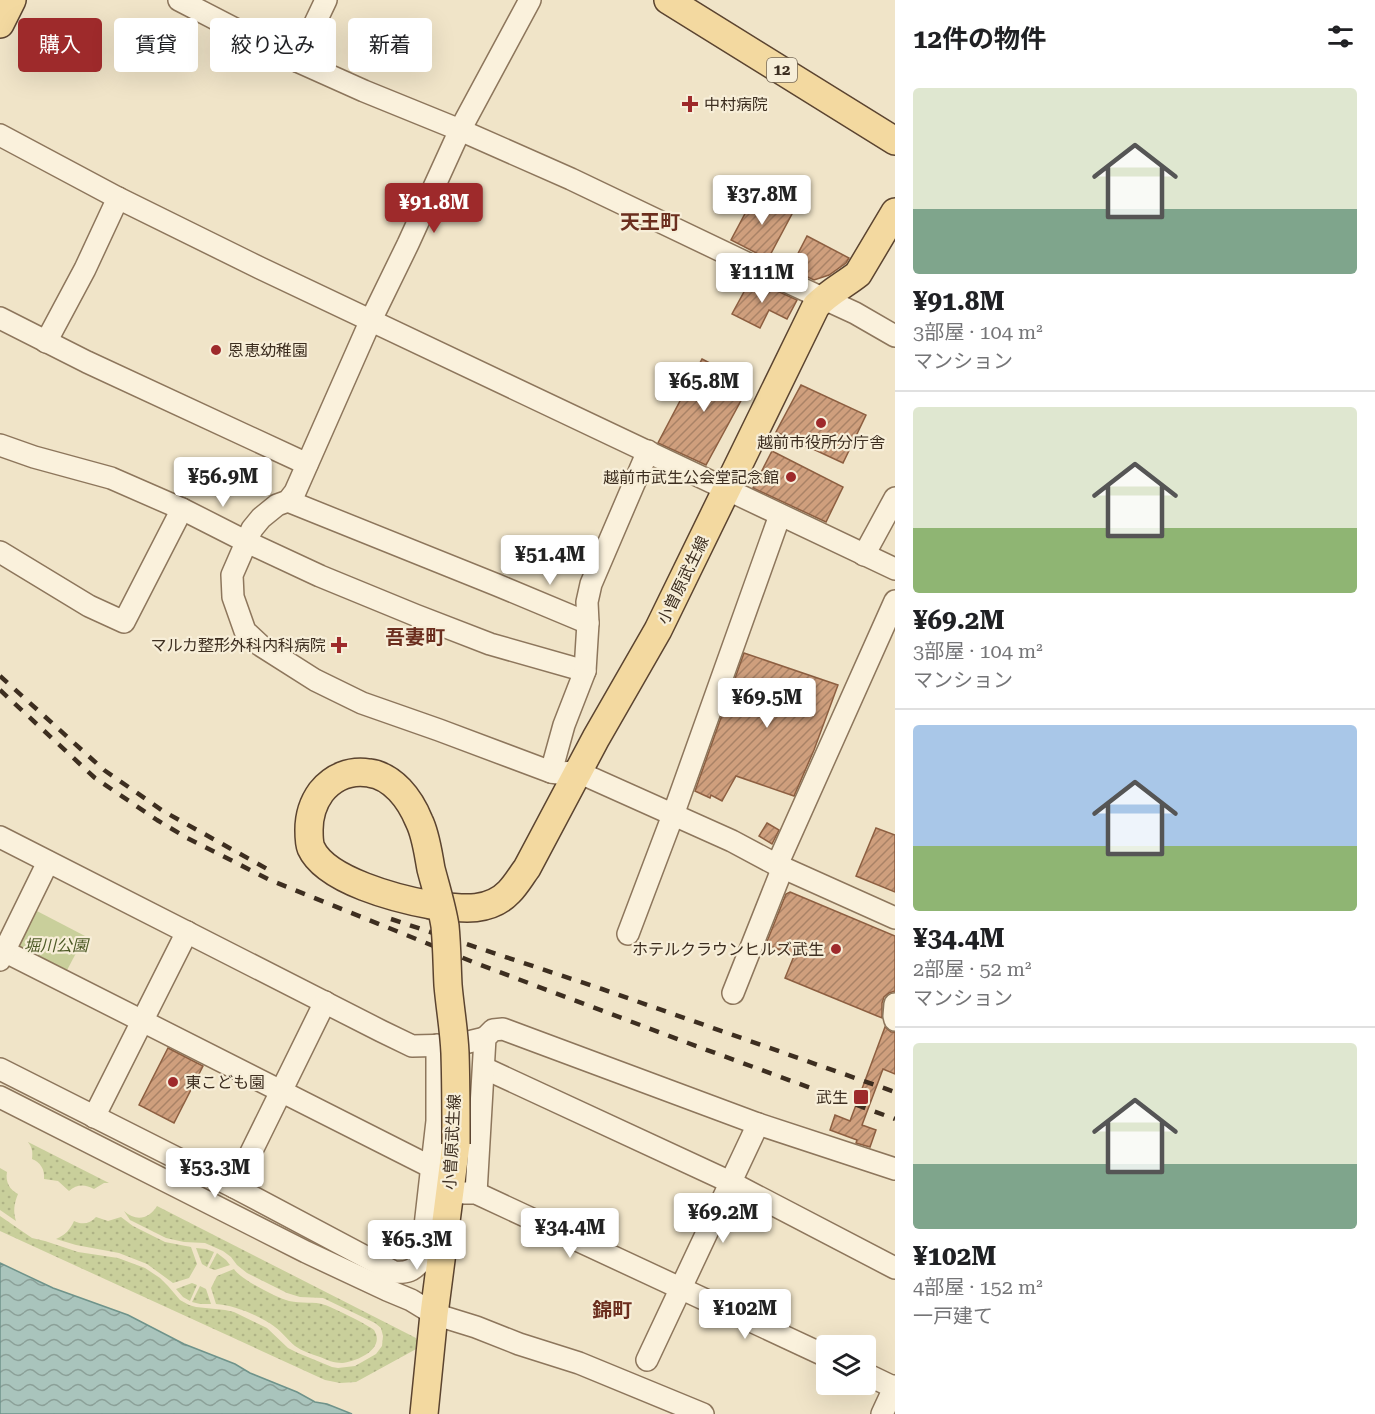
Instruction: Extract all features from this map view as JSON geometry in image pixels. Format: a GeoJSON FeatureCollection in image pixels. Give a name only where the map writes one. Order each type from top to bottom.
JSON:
{"type":"FeatureCollection","features":[{"type":"Feature","properties":{"kind":"main road"},"geometry":{"type":"LineString","coordinates":[[0,24],[12,0]]}},
{"type":"Feature","properties":{"kind":"main road","name":"12"},"geometry":{"type":"LineString","coordinates":[[668,0],[895,141]]}},
{"type":"Feature","properties":{"kind":"main road","name":"小曽原武生線"},"geometry":{"type":"LineString","coordinates":[[424,1414],[456,1143],[455,1051],[448,987],[445,925],[420,822],[408,800],[392,782],[382,776],[367,772],[353,772],[338,778],[321,792],[310,813],[311,847],[319,858],[334,871],[359,884],[404,900],[431,905],[466,909],[493,903],[510,891],[526,868],[596,738],[658,630],[816,306],[823,298],[858,274],[895,212]]}},
{"type":"Feature","properties":{"kind":"street"},"geometry":{"type":"LineString","coordinates":[[179,0],[214,18]]}},
{"type":"Feature","properties":{"kind":"street"},"geometry":{"type":"LineString","coordinates":[[317,18],[326,0]]}},
{"type":"Feature","properties":{"kind":"street"},"geometry":{"type":"LineString","coordinates":[[530,0],[460,130],[370,321],[295,492],[288,501],[277,505],[261,518],[252,529],[232,575],[233,597],[245,631],[260,645],[315,680],[362,704],[551,772],[578,772],[895,918]]}},
{"type":"Feature","properties":{"kind":"street"},"geometry":{"type":"LineString","coordinates":[[322,72],[571,179],[855,313],[895,336]]}},
{"type":"Feature","properties":{"kind":"street"},"geometry":{"type":"LineString","coordinates":[[0,135],[118,198],[370,321],[895,569]]}},
{"type":"Feature","properties":{"kind":"street"},"geometry":{"type":"LineString","coordinates":[[46,342],[85,269],[118,198]]}},
{"type":"Feature","properties":{"kind":"street"},"geometry":{"type":"LineString","coordinates":[[0,318],[46,342],[308,464]]}},
{"type":"Feature","properties":{"kind":"street"},"geometry":{"type":"LineString","coordinates":[[0,446],[111,478],[182,509],[320,576],[415,615],[490,644],[585,671]]}},
{"type":"Feature","properties":{"kind":"street"},"geometry":{"type":"LineString","coordinates":[[551,772],[564,725],[585,671],[587,602],[591,584],[648,451]]}},
{"type":"Feature","properties":{"kind":"street"},"geometry":{"type":"LineString","coordinates":[[864,555],[895,498]]}},
{"type":"Feature","properties":{"kind":"street"},"geometry":{"type":"LineString","coordinates":[[288,501],[588,623]]}},
{"type":"Feature","properties":{"kind":"street"},"geometry":{"type":"LineString","coordinates":[[0,552],[89,606],[124,622],[182,509]]}},
{"type":"Feature","properties":{"kind":"street"},"geometry":{"type":"LineString","coordinates":[[628,934],[780,516]]}},
{"type":"Feature","properties":{"kind":"street"},"geometry":{"type":"LineString","coordinates":[[733,993],[780,866],[895,601]]}},
{"type":"Feature","properties":{"kind":"street"},"geometry":{"type":"LineString","coordinates":[[0,837],[412,1046],[456,1045],[485,1038],[493,1030],[502,1029],[758,1124],[895,1169]]}},
{"type":"Feature","properties":{"kind":"street"},"geometry":{"type":"LineString","coordinates":[[48,862],[2,955],[142,1020],[433,1168],[452,1192],[680,1289],[816,1351]]}},
{"type":"Feature","properties":{"kind":"street"},"geometry":{"type":"LineString","coordinates":[[94,1117],[187,932]]}},
{"type":"Feature","properties":{"kind":"street"},"geometry":{"type":"LineString","coordinates":[[234,1186],[325,1002]]}},
{"type":"Feature","properties":{"kind":"street"},"geometry":{"type":"LineString","coordinates":[[893,1025],[895,1004]]}},
{"type":"Feature","properties":{"kind":"street"},"geometry":{"type":"LineString","coordinates":[[0,1069],[234,1186],[394,1272],[404,1273],[414,1270],[421,1262],[452,1192],[484,1068],[485,1038]]}},
{"type":"Feature","properties":{"kind":"street"},"geometry":{"type":"LineString","coordinates":[[433,1168],[437,1121],[438,1045]]}},
{"type":"Feature","properties":{"kind":"street"},"geometry":{"type":"LineString","coordinates":[[484,1068],[730,1182],[895,1268]]}},
{"type":"Feature","properties":{"kind":"street"},"geometry":{"type":"LineString","coordinates":[[0,1097],[306,1252],[411,1300],[434,1319],[476,1327],[519,1344],[579,1363],[703,1414]]}},
{"type":"Feature","properties":{"kind":"street"},"geometry":{"type":"LineString","coordinates":[[647,1360],[758,1124]]}},
{"type":"Feature","properties":{"kind":"street"},"geometry":{"type":"LineString","coordinates":[[876,1378],[895,1387],[882,1414]]}},
{"type":"Feature","properties":{"kind":"green space","name":"堀川公園"},"geometry":{"type":"Polygon","coordinates":[[[35,910],[85,936],[65,974],[20,951],[16,940],[35,910]]]}},
{"type":"Feature","properties":{"kind":"green space"},"geometry":{"type":"Polygon","coordinates":[[[28,1142],[109,1183],[104,1183],[94,1189],[78,1186],[69,1191],[58,1181],[44,1179],[41,1166],[32,1159],[32,1150],[28,1142]]]}},
{"type":"Feature","properties":{"kind":"green space"},"geometry":{"type":"Polygon","coordinates":[[[0,1168],[7,1172],[9,1185],[18,1194],[14,1208],[16,1221],[0,1210],[0,1168]]]}},
{"type":"Feature","properties":{"kind":"green space"},"geometry":{"type":"Polygon","coordinates":[[[157,1206],[416,1338],[418,1348],[356,1382],[340,1383],[325,1380],[0,1231],[0,1216],[32,1238],[78,1252],[118,1258],[145,1268],[160,1278],[180,1300],[189,1305],[234,1312],[267,1328],[288,1348],[332,1367],[355,1366],[376,1354],[382,1346],[381,1328],[375,1323],[323,1298],[300,1297],[287,1293],[247,1273],[223,1251],[205,1243],[166,1238],[130,1220],[124,1211],[133,1217],[142,1218],[150,1214],[157,1206]]]}},
{"type":"Feature","properties":{"kind":"green space"},"geometry":{"type":"Polygon","coordinates":[[[96,1217],[108,1221],[121,1217],[133,1226],[165,1242],[191,1247],[197,1264],[189,1278],[173,1283],[147,1264],[119,1253],[56,1239],[67,1232],[74,1221],[86,1223],[96,1217]]]}},
{"type":"Feature","properties":{"kind":"green space"},"geometry":{"type":"Polygon","coordinates":[[[196,1248],[214,1252],[207,1267],[202,1264],[196,1248]]]}},
{"type":"Feature","properties":{"kind":"green space"},"geometry":{"type":"Polygon","coordinates":[[[217,1253],[230,1265],[215,1270],[209,1268],[217,1253]]]}},
{"type":"Feature","properties":{"kind":"green space"},"geometry":{"type":"Polygon","coordinates":[[[234,1269],[251,1283],[283,1299],[325,1305],[366,1325],[376,1334],[375,1346],[366,1355],[354,1360],[342,1363],[333,1362],[298,1348],[275,1327],[255,1315],[231,1306],[216,1304],[211,1288],[217,1276],[234,1269]]]}},
{"type":"Feature","properties":{"kind":"green space"},"geometry":{"type":"Polygon","coordinates":[[[192,1283],[197,1285],[190,1301],[176,1289],[192,1283]]]}},
{"type":"Feature","properties":{"kind":"green space"},"geometry":{"type":"Polygon","coordinates":[[[200,1286],[206,1289],[211,1304],[192,1302],[200,1286]]]}},
{"type":"Feature","properties":{"kind":"water"},"geometry":{"type":"Polygon","coordinates":[[[0,1263],[53,1288],[128,1315],[184,1344],[235,1364],[315,1402],[352,1414],[0,1414],[0,1263]]]}},
{"type":"Feature","properties":{"kind":"building"},"geometry":{"type":"Polygon","coordinates":[[[756,193],[793,212],[768,259],[731,240],[756,193]]]}},
{"type":"Feature","properties":{"kind":"building"},"geometry":{"type":"Polygon","coordinates":[[[807,236],[849,258],[846,263],[829,275],[814,280],[790,269],[807,236]]]}},
{"type":"Feature","properties":{"kind":"building"},"geometry":{"type":"Polygon","coordinates":[[[751,279],[797,300],[787,319],[769,310],[760,328],[732,314],[751,279]]]}},
{"type":"Feature","properties":{"kind":"building"},"geometry":{"type":"Polygon","coordinates":[[[702,359],[750,384],[706,465],[658,443],[702,359]]]}},
{"type":"Feature","properties":{"kind":"building","name":"越前市役所分庁舎"},"geometry":{"type":"Polygon","coordinates":[[[801,385],[866,415],[843,463],[776,432],[801,385]]]}},
{"type":"Feature","properties":{"kind":"building","name":"越前市武生公会堂記念館"},"geometry":{"type":"Polygon","coordinates":[[[772,451],[843,487],[826,522],[753,488],[772,451]]]}},
{"type":"Feature","properties":{"kind":"building"},"geometry":{"type":"Polygon","coordinates":[[[744,653],[838,685],[794,796],[736,776],[722,801],[711,795],[710,798],[695,791],[744,653]]]}},
{"type":"Feature","properties":{"kind":"building"},"geometry":{"type":"Polygon","coordinates":[[[767,823],[779,830],[772,844],[759,836],[767,823]]]}},
{"type":"Feature","properties":{"kind":"building"},"geometry":{"type":"Polygon","coordinates":[[[876,828],[895,835],[895,892],[856,876],[876,828]]]}},
{"type":"Feature","properties":{"kind":"building","name":"ホテルクラウンヒルズ武生"},"geometry":{"type":"Polygon","coordinates":[[[790,892],[895,936],[895,991],[884,997],[882,1018],[785,978],[794,956],[766,944],[786,894],[790,892]]]}},
{"type":"Feature","properties":{"kind":"building"},"geometry":{"type":"Polygon","coordinates":[[[885,1027],[895,1032],[895,1074],[883,1069],[862,1125],[876,1130],[870,1147],[830,1130],[835,1115],[850,1121],[885,1027]]]}},
{"type":"Feature","properties":{"kind":"building","name":"東こども園"},"geometry":{"type":"Polygon","coordinates":[[[168,1048],[203,1066],[174,1123],[139,1105],[168,1048]]]}},
{"type":"Feature","properties":{"kind":"railway"},"geometry":{"type":"LineString","coordinates":[[0,676],[104,770],[163,811],[269,870]]}},
{"type":"Feature","properties":{"kind":"railway"},"geometry":{"type":"LineString","coordinates":[[0,690],[95,778],[187,838],[270,880],[478,964],[895,1119]]}},
{"type":"Feature","properties":{"kind":"railway"},"geometry":{"type":"LineString","coordinates":[[391,919],[602,989],[895,1092]]}},
{"type":"Feature","properties":{"kind":"place","name":"中村病院"},"geometry":{"type":"Point","coordinates":[690,104]}},
{"type":"Feature","properties":{"kind":"place","name":"恩恵幼稚園"},"geometry":{"type":"Point","coordinates":[216,350]}},
{"type":"Feature","properties":{"kind":"place","name":"越前市役所分庁舎"},"geometry":{"type":"Point","coordinates":[821,423]}},
{"type":"Feature","properties":{"kind":"place","name":"越前市武生公会堂記念館"},"geometry":{"type":"Point","coordinates":[791,477]}},
{"type":"Feature","properties":{"kind":"place","name":"マルカ整形外科内科病院"},"geometry":{"type":"Point","coordinates":[339,645]}},
{"type":"Feature","properties":{"kind":"place","name":"ホテルクラウンヒルズ武生"},"geometry":{"type":"Point","coordinates":[836,949]}},
{"type":"Feature","properties":{"kind":"place","name":"東こども園"},"geometry":{"type":"Point","coordinates":[173,1082]}},
{"type":"Feature","properties":{"kind":"place","name":"武生"},"geometry":{"type":"Point","coordinates":[861,1097]}},
{"type":"Feature","properties":{"kind":"district","name":"天王町"},"geometry":{"type":"Point","coordinates":[650,222]}},
{"type":"Feature","properties":{"kind":"district","name":"吾妻町"},"geometry":{"type":"Point","coordinates":[415,637]}},
{"type":"Feature","properties":{"kind":"district","name":"錦町"},"geometry":{"type":"Point","coordinates":[612,1310]}}]}
